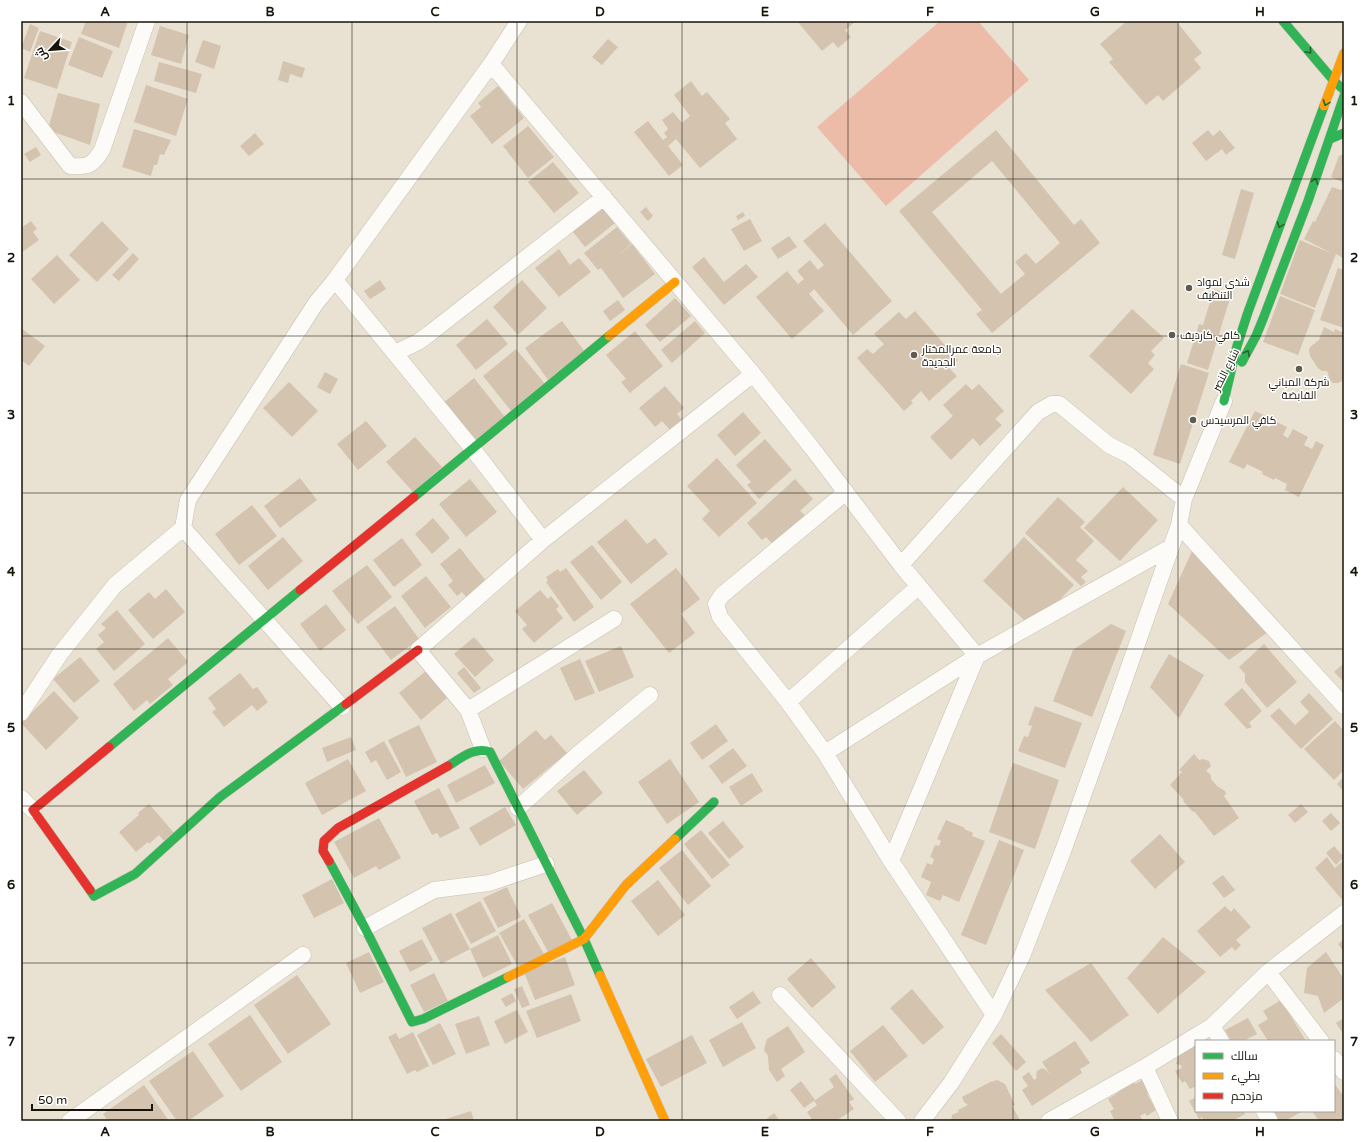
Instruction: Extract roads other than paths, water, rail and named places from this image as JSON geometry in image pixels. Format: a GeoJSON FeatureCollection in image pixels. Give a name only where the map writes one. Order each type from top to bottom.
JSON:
{"type":"FeatureCollection","features":[{"type":"Feature","properties":{"kind":"main road"},"geometry":{"type":"LineString","coordinates":[[1283,21],[1334,81],[1344,90]]}},
{"type":"Feature","properties":{"kind":"main road","name":"شارع النصر"},"geometry":{"type":"LineString","coordinates":[[1224,401],[1237,346],[1248,312],[1344,53]]}},
{"type":"Feature","properties":{"kind":"main road","name":"شارع النصر"},"geometry":{"type":"LineString","coordinates":[[1224,401],[1256,336],[1330,139],[1344,96]]}},
{"type":"Feature","properties":{"kind":"main road"},"geometry":{"type":"LineString","coordinates":[[1330,139],[1344,133]]}},
{"type":"Feature","properties":{"kind":"main road"},"geometry":{"type":"LineString","coordinates":[[418,650],[220,797],[135,874],[94,896],[34,810],[675,282]]}},
{"type":"Feature","properties":{"kind":"main road"},"geometry":{"type":"LineString","coordinates":[[665,1121],[584,940],[490,752],[483,749],[476,750],[338,828],[324,841],[323,852],[365,928],[412,1022],[423,1019],[584,940],[626,885],[714,802]]}},
{"type":"Feature","properties":{"kind":"street"},"geometry":{"type":"LineString","coordinates":[[21,102],[70,166],[84,167],[95,161],[102,150],[147,21]]}},
{"type":"Feature","properties":{"kind":"street"},"geometry":{"type":"LineString","coordinates":[[21,713],[60,654],[115,585],[183,528],[188,500],[316,303],[335,280],[491,64],[519,21]]}},
{"type":"Feature","properties":{"kind":"street"},"geometry":{"type":"LineString","coordinates":[[491,64],[752,374],[812,448],[901,565],[978,656]]}},
{"type":"Feature","properties":{"kind":"street"},"geometry":{"type":"LineString","coordinates":[[395,353],[418,342],[429,334],[604,197]]}},
{"type":"Feature","properties":{"kind":"street"},"geometry":{"type":"LineString","coordinates":[[335,280],[472,448],[543,540]]}},
{"type":"Feature","properties":{"kind":"street"},"geometry":{"type":"LineString","coordinates":[[483,749],[468,710],[418,650],[543,540],[752,374]]}},
{"type":"Feature","properties":{"kind":"street"},"geometry":{"type":"LineString","coordinates":[[922,1121],[951,1083],[994,1015],[1022,956],[1063,850],[1117,701],[1179,525],[1184,499],[1224,401]]}},
{"type":"Feature","properties":{"kind":"street"},"geometry":{"type":"LineString","coordinates":[[901,565],[1038,412],[1052,404],[1059,404],[1108,445],[1129,455],[1184,499]]}},
{"type":"Feature","properties":{"kind":"street"},"geometry":{"type":"LineString","coordinates":[[846,492],[722,595],[716,604],[720,617],[788,702],[825,753],[891,861],[994,1015]]}},
{"type":"Feature","properties":{"kind":"street"},"geometry":{"type":"LineString","coordinates":[[1179,525],[1344,706]]}},
{"type":"Feature","properties":{"kind":"street"},"geometry":{"type":"LineString","coordinates":[[183,528],[342,707]]}},
{"type":"Feature","properties":{"kind":"street"},"geometry":{"type":"LineString","coordinates":[[825,753],[978,656],[1171,547]]}},
{"type":"Feature","properties":{"kind":"street"},"geometry":{"type":"LineString","coordinates":[[788,702],[919,586]]}},
{"type":"Feature","properties":{"kind":"street"},"geometry":{"type":"LineString","coordinates":[[468,710],[614,619]]}},
{"type":"Feature","properties":{"kind":"street"},"geometry":{"type":"LineString","coordinates":[[891,861],[978,656]]}},
{"type":"Feature","properties":{"kind":"street"},"geometry":{"type":"LineString","coordinates":[[518,808],[577,755],[650,695]]}},
{"type":"Feature","properties":{"kind":"street"},"geometry":{"type":"LineString","coordinates":[[21,798],[34,810]]}},
{"type":"Feature","properties":{"kind":"street"},"geometry":{"type":"LineString","coordinates":[[365,928],[434,890],[489,883],[546,864]]}},
{"type":"Feature","properties":{"kind":"street"},"geometry":{"type":"LineString","coordinates":[[1049,1121],[1145,1067],[1212,1026],[1268,972],[1344,913]]}},
{"type":"Feature","properties":{"kind":"street"},"geometry":{"type":"LineString","coordinates":[[70,1121],[303,955]]}},
{"type":"Feature","properties":{"kind":"street"},"geometry":{"type":"LineString","coordinates":[[1268,972],[1320,1040]]}},
{"type":"Feature","properties":{"kind":"street"},"geometry":{"type":"LineString","coordinates":[[780,995],[898,1121]]}},
{"type":"Feature","properties":{"kind":"street"},"geometry":{"type":"LineString","coordinates":[[1212,1026],[1220,1040]]}},
{"type":"Feature","properties":{"kind":"street"},"geometry":{"type":"LineString","coordinates":[[1335,1059],[1344,1072]]}},
{"type":"Feature","properties":{"kind":"street"},"geometry":{"type":"LineString","coordinates":[[1145,1067],[1170,1121]]}},
{"type":"Feature","properties":{"kind":"street"},"geometry":{"type":"LineString","coordinates":[[1265,1112],[1270,1121]]}},
{"type":"Feature","properties":{"kind":"place","name":"شذى لمواد التنظيف"},"geometry":{"type":"Point","coordinates":[1189,288]}},
{"type":"Feature","properties":{"kind":"place","name":"كافي كارديف"},"geometry":{"type":"Point","coordinates":[1172,335]}},
{"type":"Feature","properties":{"kind":"place","name":"جامعة عمرالمختار الجديدة"},"geometry":{"type":"Point","coordinates":[914,355]}},
{"type":"Feature","properties":{"kind":"place","name":"شركة المباني القابضة"},"geometry":{"type":"Point","coordinates":[1299,369]}},
{"type":"Feature","properties":{"kind":"place","name":"كافي المرسيدس"},"geometry":{"type":"Point","coordinates":[1193,420]}}]}
